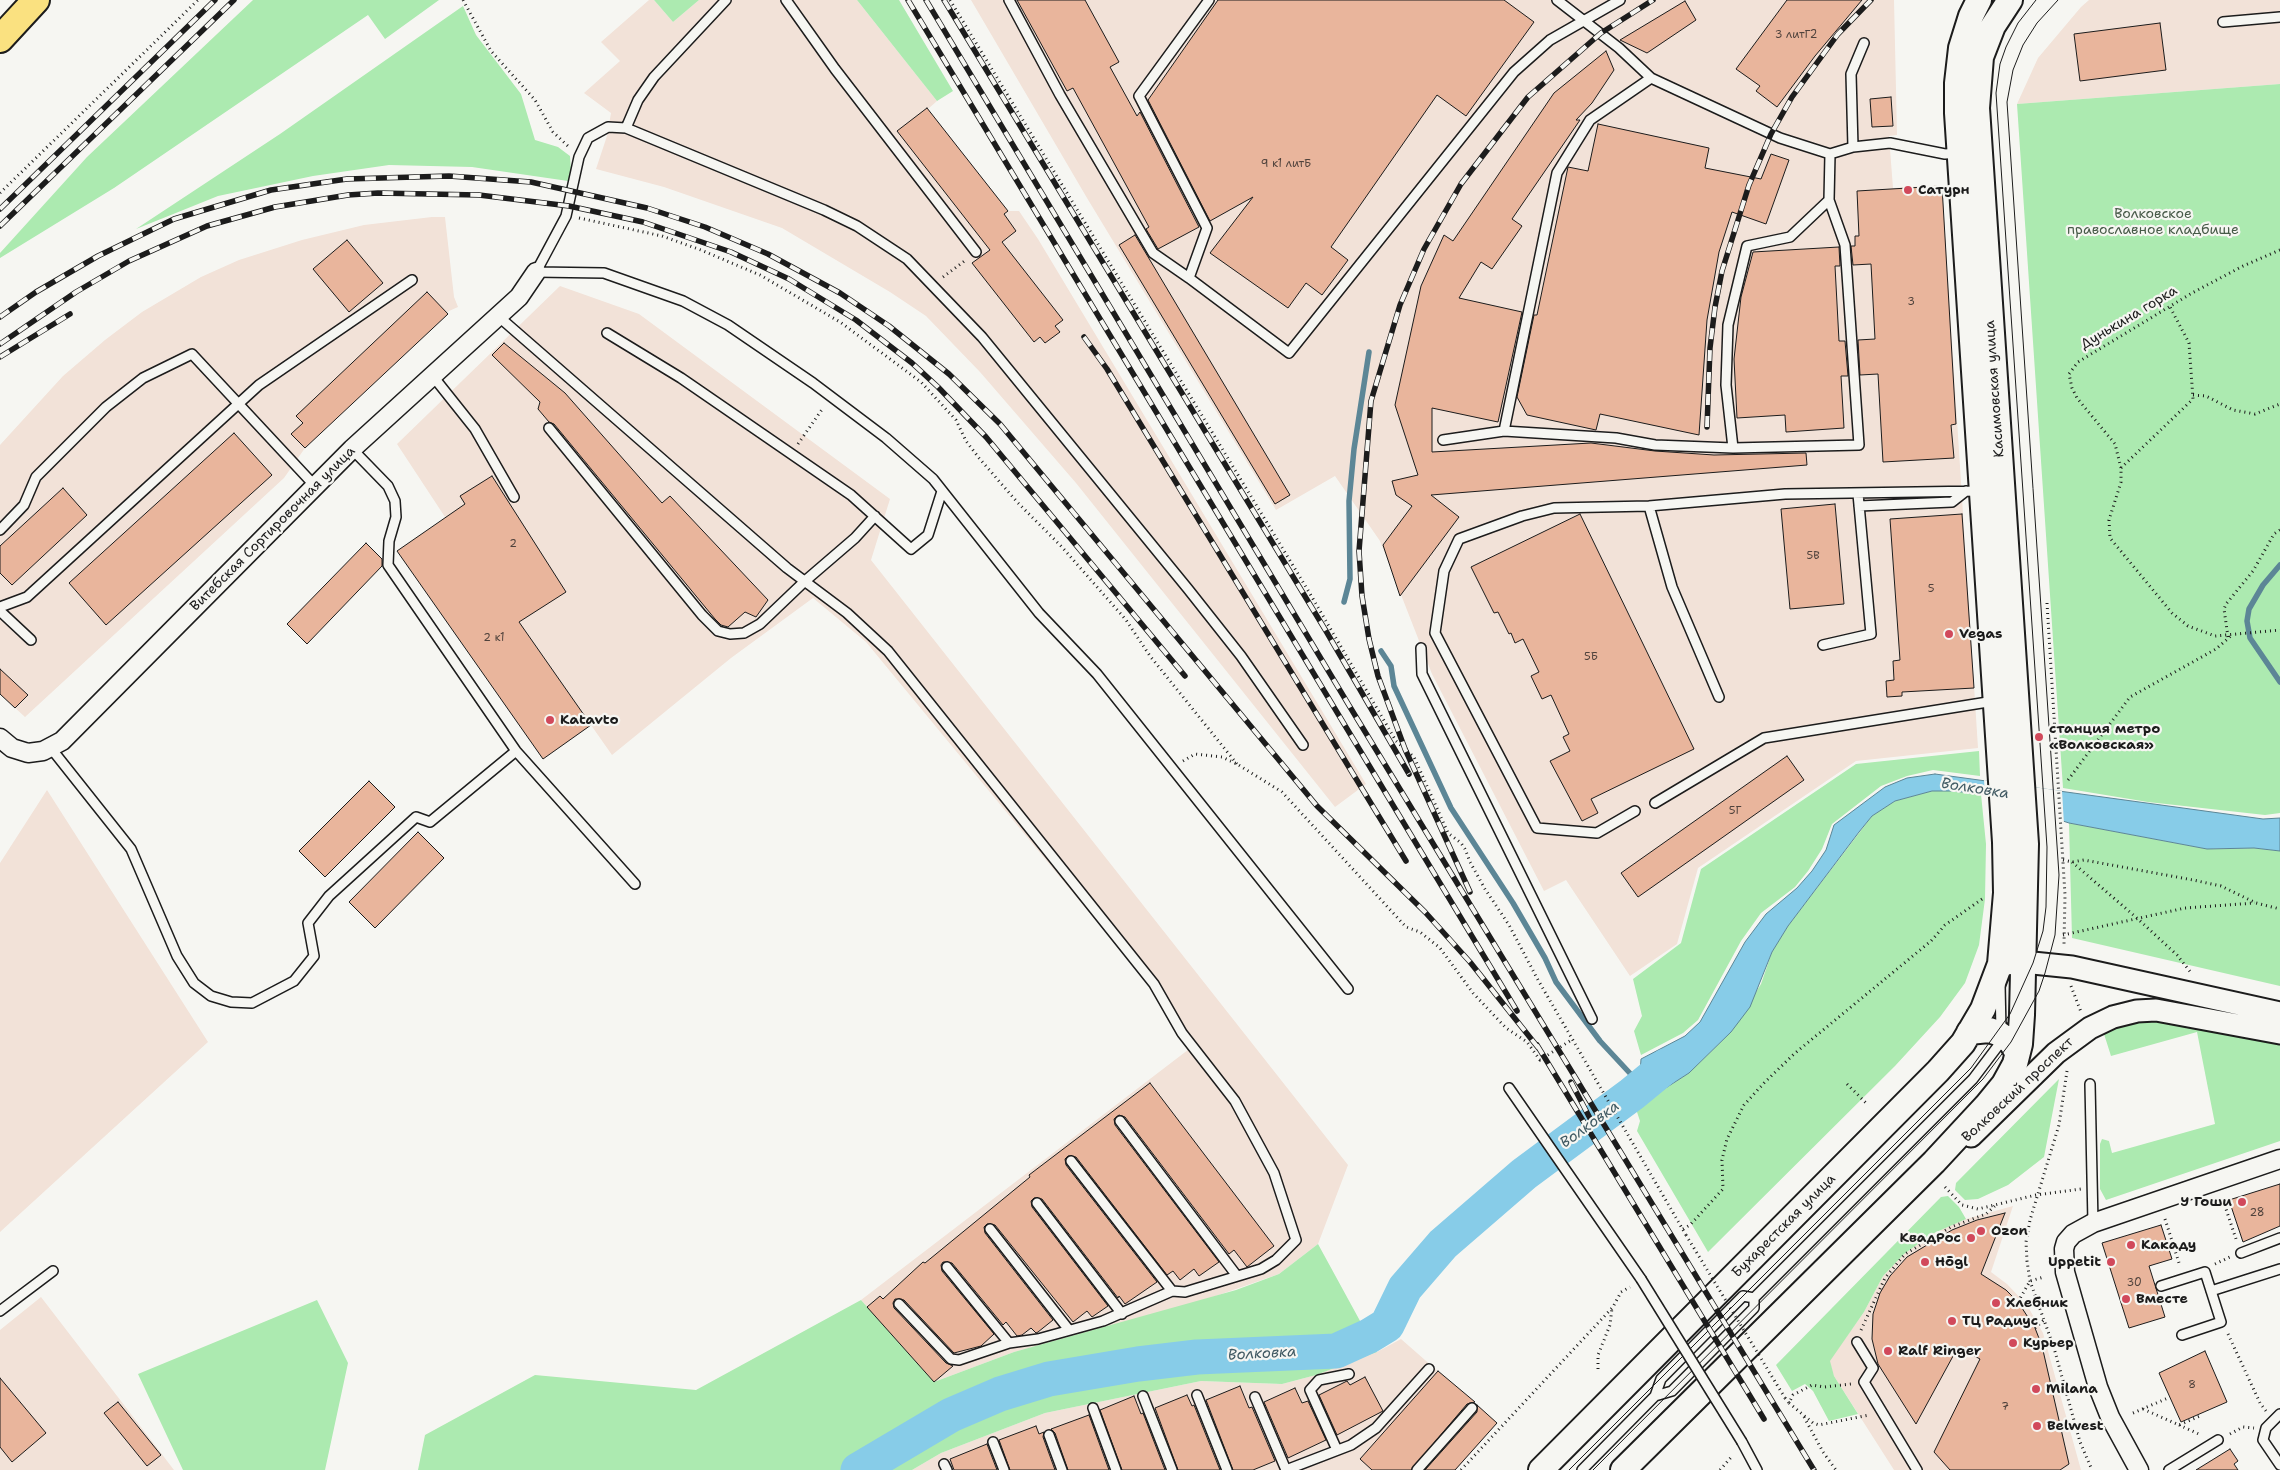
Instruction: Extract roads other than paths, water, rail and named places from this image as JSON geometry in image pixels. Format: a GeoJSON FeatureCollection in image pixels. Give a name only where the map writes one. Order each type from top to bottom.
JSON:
{"type":"FeatureCollection","features":[{"type":"Feature","properties":{"kind":"main road"},"geometry":{"type":"LineString","coordinates":[[0,39],[36,0]]}},
{"type":"Feature","properties":{"kind":"main road","name":"Касимовская улица"},"geometry":{"type":"LineString","coordinates":[[1979,0],[1965,33],[1958,67],[1969,152],[1983,490],[1996,701],[2012,784]]}},
{"type":"Feature","properties":{"kind":"main road","name":"Касимовская улица"},"geometry":{"type":"LineString","coordinates":[[1969,152],[1978,99],[1982,57],[1993,26],[2010,0]]}},
{"type":"Feature","properties":{"kind":"main road","name":"Касимовская улица"},"geometry":{"type":"LineString","coordinates":[[1983,490],[2012,784]]}},
{"type":"Feature","properties":{"kind":"main road"},"geometry":{"type":"LineString","coordinates":[[2006,1041],[2022,1015],[2012,963],[2006,901],[2015,843],[2012,784]]}},
{"type":"Feature","properties":{"kind":"main road","name":"Бухарестская улица"},"geometry":{"type":"LineString","coordinates":[[1541,1470],[1938,1072],[1969,1032],[2012,963]]}},
{"type":"Feature","properties":{"kind":"main road"},"geometry":{"type":"LineString","coordinates":[[1623,1470],[1934,1162],[2004,1084],[2015,1064],[2006,1041],[1988,1030],[1969,1032]]}},
{"type":"Feature","properties":{"kind":"street","name":"Витебская Сортировочная улица"},"geometry":{"type":"LineString","coordinates":[[0,738],[12,748],[28,753],[43,751],[62,741],[352,449],[519,297],[536,272]]}},
{"type":"Feature","properties":{"kind":"street"},"geometry":{"type":"LineString","coordinates":[[2012,963],[2072,967],[2280,1013]]}},
{"type":"Feature","properties":{"kind":"street","name":"Волковский проспект"},"geometry":{"type":"LineString","coordinates":[[1934,1162],[1976,1133],[2069,1042],[2090,1028],[2113,1017],[2137,1011],[2163,1011],[2280,1033]]}},
{"type":"Feature","properties":{"kind":"street"},"geometry":{"type":"LineString","coordinates":[[2139,1470],[2110,1417],[2098,1387],[2063,1263],[2066,1242],[2073,1234],[2093,1223],[2280,1159]]}},
{"type":"Feature","properties":{"kind":"lane"},"geometry":{"type":"LineString","coordinates":[[626,128],[638,100],[654,77],[726,0]]}},
{"type":"Feature","properties":{"kind":"lane"},"geometry":{"type":"LineString","coordinates":[[786,0],[836,69],[976,252]]}},
{"type":"Feature","properties":{"kind":"lane"},"geometry":{"type":"LineString","coordinates":[[1008,0],[1060,95],[1153,253],[1289,353],[1514,72],[1550,40],[1620,0]]}},
{"type":"Feature","properties":{"kind":"lane"},"geometry":{"type":"LineString","coordinates":[[1189,278],[1207,228],[1139,96],[1209,0]]}},
{"type":"Feature","properties":{"kind":"lane"},"geometry":{"type":"LineString","coordinates":[[1557,0],[1619,48],[1651,78],[1780,138],[1830,154],[1853,147],[1890,143],[1945,154],[1969,152]]}},
{"type":"Feature","properties":{"kind":"lane"},"geometry":{"type":"LineString","coordinates":[[2223,22],[2280,17]]}},
{"type":"Feature","properties":{"kind":"lane"},"geometry":{"type":"LineString","coordinates":[[1853,147],[1851,74],[1864,43]]}},
{"type":"Feature","properties":{"kind":"lane"},"geometry":{"type":"LineString","coordinates":[[1504,431],[1557,173],[1590,120],[1651,78]]}},
{"type":"Feature","properties":{"kind":"lane"},"geometry":{"type":"LineString","coordinates":[[1303,745],[1241,656],[982,337],[907,259],[857,226],[626,128],[608,127],[595,133],[585,142],[578,157],[566,216],[536,272],[604,273],[683,301],[728,325],[886,438],[933,480],[1039,613],[1097,674],[1348,989]]}},
{"type":"Feature","properties":{"kind":"lane"},"geometry":{"type":"LineString","coordinates":[[1443,440],[1504,431],[1616,438],[1655,445],[1733,448],[1859,445],[1845,245],[1829,200],[1830,154]]}},
{"type":"Feature","properties":{"kind":"lane"},"geometry":{"type":"LineString","coordinates":[[1733,448],[1726,385],[1728,325],[1747,246],[1790,237],[1829,200]]}},
{"type":"Feature","properties":{"kind":"lane"},"geometry":{"type":"LineString","coordinates":[[0,608],[27,598],[259,385],[412,280]]}},
{"type":"Feature","properties":{"kind":"lane"},"geometry":{"type":"LineString","coordinates":[[498,316],[787,568],[846,613],[888,652],[1154,984],[1182,1033],[1235,1101],[1274,1173],[1296,1240],[1276,1260],[1261,1269],[1185,1292],[1172,1291],[1122,1314],[1069,1330],[1009,1343],[974,1357],[959,1360],[951,1359],[899,1304]]}},
{"type":"Feature","properties":{"kind":"lane"},"geometry":{"type":"LineString","coordinates":[[607,333],[681,378],[851,495],[911,549],[928,535],[942,491]]}},
{"type":"Feature","properties":{"kind":"lane"},"geometry":{"type":"LineString","coordinates":[[0,530],[24,505],[36,477],[106,407],[123,392],[171,363],[192,354],[315,486]]}},
{"type":"Feature","properties":{"kind":"lane"},"geometry":{"type":"LineString","coordinates":[[432,375],[475,429],[514,497]]}},
{"type":"Feature","properties":{"kind":"lane"},"geometry":{"type":"LineString","coordinates":[[549,428],[702,615],[718,631],[730,634],[744,633],[760,624],[805,581],[855,538],[874,516]]}},
{"type":"Feature","properties":{"kind":"lane"},"geometry":{"type":"LineString","coordinates":[[352,449],[388,486],[395,501],[396,517],[389,541],[388,565],[516,751],[635,884]]}},
{"type":"Feature","properties":{"kind":"lane"},"geometry":{"type":"LineString","coordinates":[[1635,811],[1597,833],[1536,828],[1435,633],[1444,571],[1459,539],[1522,516],[1554,508],[1648,506],[1785,494],[1983,490]]}},
{"type":"Feature","properties":{"kind":"lane"},"geometry":{"type":"LineString","coordinates":[[1859,506],[1952,502],[1983,490]]}},
{"type":"Feature","properties":{"kind":"lane"},"geometry":{"type":"LineString","coordinates":[[1823,645],[1871,634],[1858,494]]}},
{"type":"Feature","properties":{"kind":"lane"},"geometry":{"type":"LineString","coordinates":[[1648,506],[1672,587],[1719,697]]}},
{"type":"Feature","properties":{"kind":"lane"},"geometry":{"type":"LineString","coordinates":[[0,611],[31,640]]}},
{"type":"Feature","properties":{"kind":"lane"},"geometry":{"type":"LineString","coordinates":[[1421,648],[1422,674],[1592,1019]]}},
{"type":"Feature","properties":{"kind":"lane"},"geometry":{"type":"LineString","coordinates":[[1655,802],[1764,738],[1996,701]]}},
{"type":"Feature","properties":{"kind":"lane"},"geometry":{"type":"LineString","coordinates":[[50,747],[132,849],[163,926],[177,956],[194,983],[211,996],[231,1002],[252,1003],[294,981],[314,956],[308,923],[329,896],[416,817],[430,822],[516,751]]}},
{"type":"Feature","properties":{"kind":"lane"},"geometry":{"type":"LineString","coordinates":[[1655,1396],[1672,1390],[1754,1308],[1754,1298],[1973,1079],[2006,1041],[2012,963]]}},
{"type":"Feature","properties":{"kind":"lane"},"geometry":{"type":"LineString","coordinates":[[2090,1084],[2093,1223]]}},
{"type":"Feature","properties":{"kind":"lane"},"geometry":{"type":"LineString","coordinates":[[1509,1088],[1641,1280],[1742,1442],[1757,1470]]}},
{"type":"Feature","properties":{"kind":"lane"},"geometry":{"type":"LineString","coordinates":[[1120,1122],[1238,1276]]}},
{"type":"Feature","properties":{"kind":"lane"},"geometry":{"type":"LineString","coordinates":[[1071,1161],[1172,1291]]}},
{"type":"Feature","properties":{"kind":"lane"},"geometry":{"type":"LineString","coordinates":[[1037,1203],[1122,1314]]}},
{"type":"Feature","properties":{"kind":"lane"},"geometry":{"type":"LineString","coordinates":[[990,1229],[1069,1330]]}},
{"type":"Feature","properties":{"kind":"lane"},"geometry":{"type":"LineString","coordinates":[[2241,1253],[2280,1238]]}},
{"type":"Feature","properties":{"kind":"lane"},"geometry":{"type":"LineString","coordinates":[[947,1267],[1009,1343]]}},
{"type":"Feature","properties":{"kind":"lane"},"geometry":{"type":"LineString","coordinates":[[2211,1291],[2280,1269]]}},
{"type":"Feature","properties":{"kind":"lane"},"geometry":{"type":"LineString","coordinates":[[0,1311],[53,1271]]}},
{"type":"Feature","properties":{"kind":"lane"},"geometry":{"type":"LineString","coordinates":[[2161,1286],[2205,1272],[2222,1322],[2182,1335]]}},
{"type":"Feature","properties":{"kind":"lane"},"geometry":{"type":"LineString","coordinates":[[1582,1470],[1655,1396],[1661,1379],[1743,1296],[1754,1298]]}},
{"type":"Feature","properties":{"kind":"lane"},"geometry":{"type":"LineString","coordinates":[[1857,1342],[1873,1368],[1864,1382],[1917,1470]]}},
{"type":"Feature","properties":{"kind":"lane"},"geometry":{"type":"LineString","coordinates":[[1255,1397],[1286,1470],[1351,1445],[1376,1428],[1429,1369]]}},
{"type":"Feature","properties":{"kind":"lane"},"geometry":{"type":"LineString","coordinates":[[1337,1450],[1310,1390],[1319,1380],[1349,1374]]}},
{"type":"Feature","properties":{"kind":"lane"},"geometry":{"type":"LineString","coordinates":[[1197,1394],[1227,1470]]}},
{"type":"Feature","properties":{"kind":"lane"},"geometry":{"type":"LineString","coordinates":[[1143,1396],[1172,1470]]}},
{"type":"Feature","properties":{"kind":"lane"},"geometry":{"type":"LineString","coordinates":[[1093,1408],[1116,1470]]}},
{"type":"Feature","properties":{"kind":"lane"},"geometry":{"type":"LineString","coordinates":[[1417,1470],[1472,1408]]}},
{"type":"Feature","properties":{"kind":"lane"},"geometry":{"type":"LineString","coordinates":[[2276,1417],[2266,1428],[2263,1440],[2280,1465]]}},
{"type":"Feature","properties":{"kind":"lane"},"geometry":{"type":"LineString","coordinates":[[1049,1435],[1062,1470]]}},
{"type":"Feature","properties":{"kind":"lane"},"geometry":{"type":"LineString","coordinates":[[2169,1470],[2218,1440]]}},
{"type":"Feature","properties":{"kind":"lane"},"geometry":{"type":"LineString","coordinates":[[993,1442],[1004,1470]]}},
{"type":"Feature","properties":{"kind":"lane"},"geometry":{"type":"LineString","coordinates":[[1311,1460],[1315,1470]]}},
{"type":"Feature","properties":{"kind":"water"},"geometry":{"type":"Polygon","coordinates":[[[1935,774],[2263,819],[2280,818],[2280,851],[2254,848],[2207,849],[2069,823],[1981,794],[1932,791],[1895,801],[1872,816],[1788,926],[1772,952],[1750,1007],[1731,1032],[1689,1073],[1661,1091],[1634,1103],[1626,1090],[1640,1074],[1641,1059],[1685,1036],[1700,1022],[1745,942],[1766,914],[1797,888],[1812,871],[1826,850],[1834,825],[1885,787],[1907,778],[1935,774]]]}},
{"type":"Feature","properties":{"kind":"waterway"},"geometry":{"type":"LineString","coordinates":[[1344,602],[1350,579],[1349,501],[1354,449],[1369,352]]}},
{"type":"Feature","properties":{"kind":"waterway"},"geometry":{"type":"LineString","coordinates":[[2280,565],[2263,585],[2249,609],[2247,621],[2250,638],[2280,682]]}},
{"type":"Feature","properties":{"kind":"waterway"},"geometry":{"type":"LineString","coordinates":[[1381,651],[1391,666],[1394,686],[1451,808],[1513,903],[1545,958],[1556,982],[1600,1041],[1639,1083]]}},
{"type":"Feature","properties":{"kind":"waterway","name":"Волковка"},"geometry":{"type":"LineString","coordinates":[[858,1470],[951,1415],[1000,1394],[1049,1379],[1138,1364],[1197,1357],[1336,1351],[1369,1336],[1387,1325],[1405,1288],[1443,1244],[1524,1174],[1632,1094],[1666,1066]]}},
{"type":"Feature","properties":{"kind":"tram line"},"geometry":{"type":"LineString","coordinates":[[1569,1470],[1971,1068],[2010,1014],[2033,963],[2043,931],[2046,907],[2047,847],[1996,93],[2000,64],[2006,47],[2018,23],[2036,0]]}},
{"type":"Feature","properties":{"kind":"tram line"},"geometry":{"type":"LineString","coordinates":[[1593,1470],[1983,1079],[2011,1042],[2039,991],[2045,973],[2055,935],[2059,875],[2007,102],[2013,70],[2023,45],[2037,23],[2058,0]]}},
{"type":"Feature","properties":{"kind":"railway"},"geometry":{"type":"LineString","coordinates":[[0,209],[215,0]]}},
{"type":"Feature","properties":{"kind":"railway"},"geometry":{"type":"LineString","coordinates":[[0,226],[234,0]]}},
{"type":"Feature","properties":{"kind":"railway"},"geometry":{"type":"LineString","coordinates":[[908,0],[1517,1011]]}},
{"type":"Feature","properties":{"kind":"railway"},"geometry":{"type":"LineString","coordinates":[[926,0],[1350,707],[1814,1470]]}},
{"type":"Feature","properties":{"kind":"railway"},"geometry":{"type":"LineString","coordinates":[[944,0],[1326,631],[1409,774]]}},
{"type":"Feature","properties":{"kind":"railway"},"geometry":{"type":"LineString","coordinates":[[1470,892],[1405,749],[1378,676],[1369,639],[1362,596],[1359,551],[1371,401],[1400,305],[1424,249],[1461,184],[1528,97],[1601,33],[1653,0]]}},
{"type":"Feature","properties":{"kind":"railway"},"geometry":{"type":"LineString","coordinates":[[1707,427],[1710,348],[1715,307],[1722,271],[1749,185],[1771,134],[1792,97],[1838,34],[1871,0]]}},
{"type":"Feature","properties":{"kind":"railway"},"geometry":{"type":"LineString","coordinates":[[0,317],[36,292],[98,256],[174,219],[271,190],[347,179],[449,176],[531,182],[647,208],[705,227],[768,254],[840,293],[889,326],[949,374],[1000,424],[1317,806],[1425,912],[1470,962],[1540,1050]]}},
{"type":"Feature","properties":{"kind":"railway"},"geometry":{"type":"LineString","coordinates":[[0,344],[76,292],[129,261],[207,226],[275,207],[348,195],[378,193],[479,195],[569,206],[643,222],[731,252],[789,279],[856,320],[912,363],[986,437],[1185,676]]}},
{"type":"Feature","properties":{"kind":"railway"},"geometry":{"type":"LineString","coordinates":[[0,357],[70,314]]}},
{"type":"Feature","properties":{"kind":"railway"},"geometry":{"type":"LineString","coordinates":[[1084,337],[1107,369],[1406,861]]}},
{"type":"Feature","properties":{"kind":"railway"},"geometry":{"type":"LineString","coordinates":[[1537,1045],[1764,1419]]}},
{"type":"Feature","properties":{"kind":"railway"},"geometry":{"type":"LineString","coordinates":[[1571,1082],[1593,1124]]}},
{"type":"Feature","properties":{"kind":"place","name":"Сатурн"},"geometry":{"type":"Point","coordinates":[1908,190]}},
{"type":"Feature","properties":{"kind":"place","name":"Vegas"},"geometry":{"type":"Point","coordinates":[1949,634]}},
{"type":"Feature","properties":{"kind":"place","name":"Katavto"},"geometry":{"type":"Point","coordinates":[550,720]}},
{"type":"Feature","properties":{"kind":"place","name":"станция метро «Волковская»"},"geometry":{"type":"Point","coordinates":[2039,737]}},
{"type":"Feature","properties":{"kind":"place","name":"У Гоши"},"geometry":{"type":"Point","coordinates":[2242,1202]}},
{"type":"Feature","properties":{"kind":"place","name":"Ozon"},"geometry":{"type":"Point","coordinates":[1981,1231]}},
{"type":"Feature","properties":{"kind":"place","name":"КвадРос"},"geometry":{"type":"Point","coordinates":[1971,1238]}},
{"type":"Feature","properties":{"kind":"place","name":"Какаду"},"geometry":{"type":"Point","coordinates":[2131,1245]}},
{"type":"Feature","properties":{"kind":"place","name":"Hōgl"},"geometry":{"type":"Point","coordinates":[1925,1262]}},
{"type":"Feature","properties":{"kind":"place","name":"Uppetit"},"geometry":{"type":"Point","coordinates":[2111,1262]}},
{"type":"Feature","properties":{"kind":"place","name":"Вместе"},"geometry":{"type":"Point","coordinates":[2126,1299]}},
{"type":"Feature","properties":{"kind":"place","name":"Хлебник"},"geometry":{"type":"Point","coordinates":[1996,1303]}},
{"type":"Feature","properties":{"kind":"place","name":"ТЦ Радиус"},"geometry":{"type":"Point","coordinates":[1952,1321]}},
{"type":"Feature","properties":{"kind":"place","name":"Курьер"},"geometry":{"type":"Point","coordinates":[2013,1343]}},
{"type":"Feature","properties":{"kind":"place","name":"Ralf Ringer"},"geometry":{"type":"Point","coordinates":[1888,1351]}},
{"type":"Feature","properties":{"kind":"place","name":"Milana"},"geometry":{"type":"Point","coordinates":[2036,1389]}},
{"type":"Feature","properties":{"kind":"place","name":"Belwest"},"geometry":{"type":"Point","coordinates":[2037,1426]}},
{"type":"Feature","properties":{"kind":"park label","name":"Волковское православное кладбище"},"geometry":{"type":"Point","coordinates":[2153,222]}}]}
